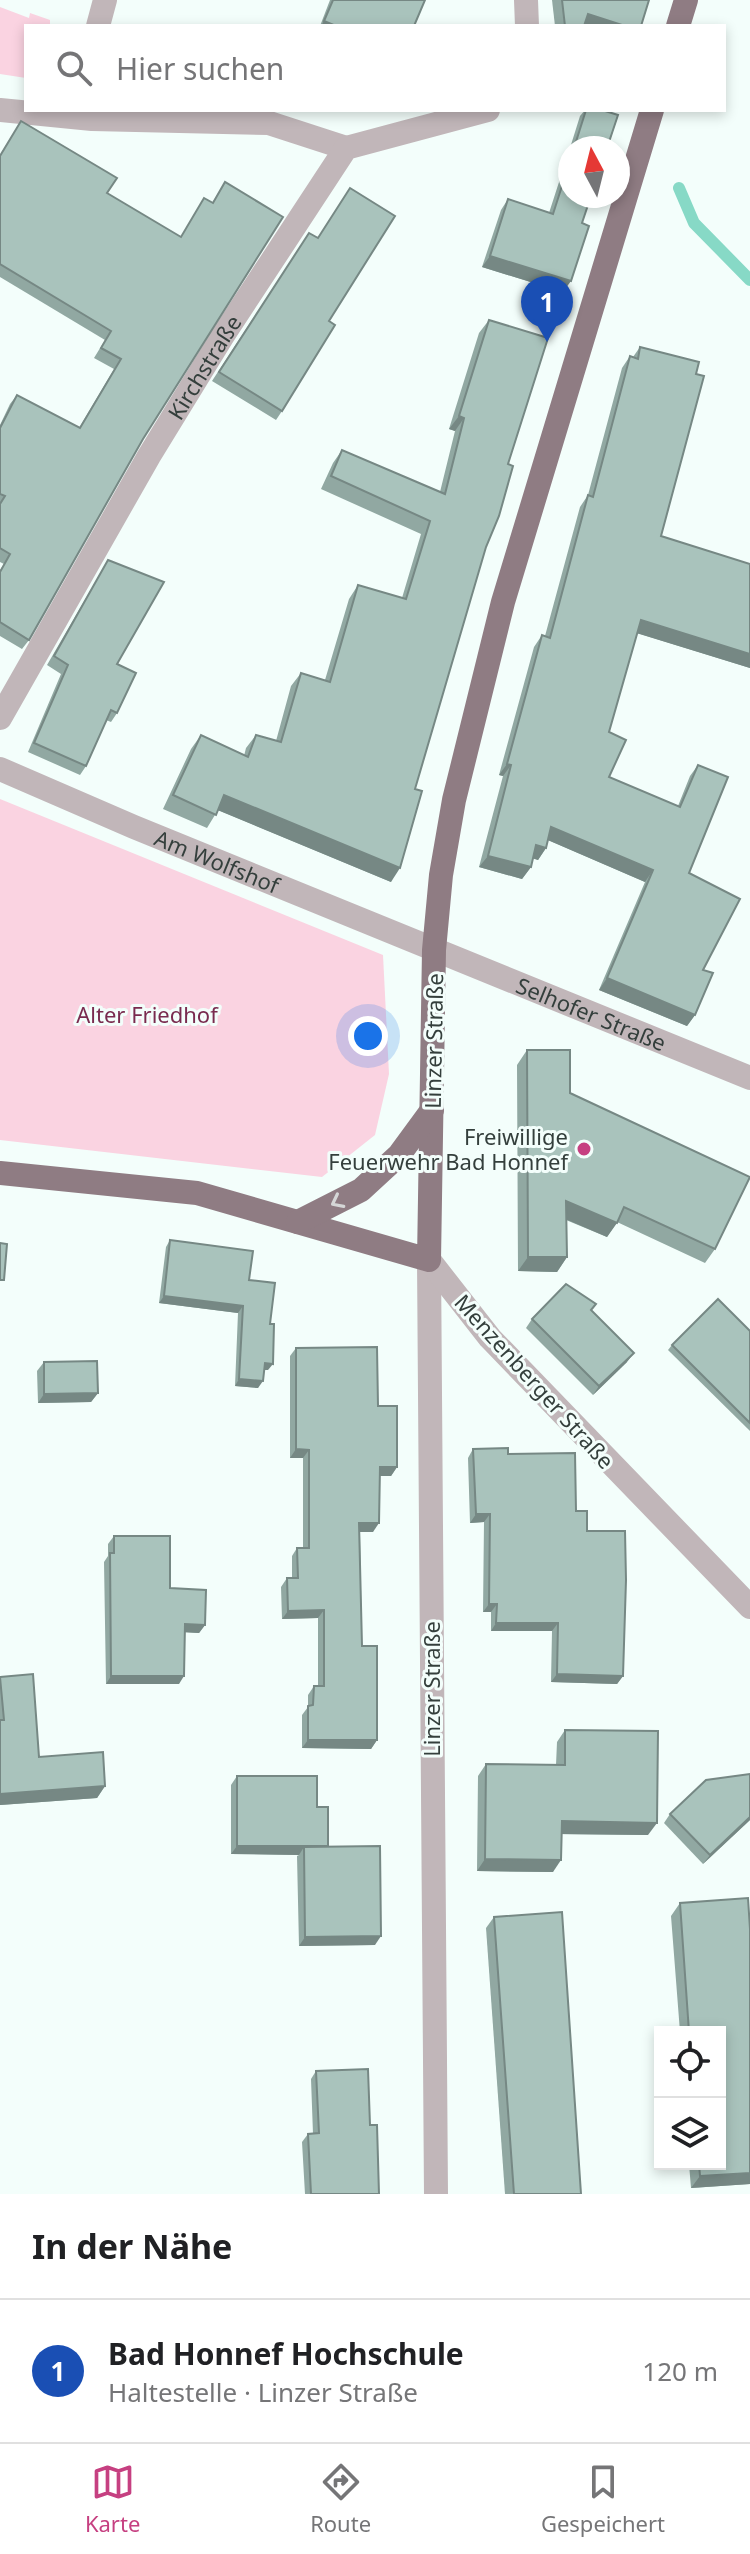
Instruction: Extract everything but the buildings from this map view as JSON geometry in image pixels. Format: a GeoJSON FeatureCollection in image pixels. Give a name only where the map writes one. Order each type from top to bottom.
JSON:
{"type":"FeatureCollection","features":[{"type":"Feature","properties":{"kind":"main road"},"geometry":{"type":"LineString","coordinates":[[679,24],[686,0]]}},
{"type":"Feature","properties":{"kind":"main road","name":"Linzer Straße"},"geometry":{"type":"LineString","coordinates":[[429,1260],[434,950],[441,875],[454,800],[503,602],[651,112]]}},
{"type":"Feature","properties":{"kind":"main road"},"geometry":{"type":"LineString","coordinates":[[298,1222],[361,1190],[399,1155],[432,1110]]}},
{"type":"Feature","properties":{"kind":"main road"},"geometry":{"type":"LineString","coordinates":[[0,1173],[197,1193],[429,1260]]}},
{"type":"Feature","properties":{"kind":"street"},"geometry":{"type":"LineString","coordinates":[[99,24],[105,0]]}},
{"type":"Feature","properties":{"kind":"street"},"geometry":{"type":"LineString","coordinates":[[526,0],[527,24]]}},
{"type":"Feature","properties":{"kind":"street"},"geometry":{"type":"LineString","coordinates":[[0,110],[24,111]]}},
{"type":"Feature","properties":{"kind":"street"},"geometry":{"type":"LineString","coordinates":[[37,112],[269,123],[346,148],[481,112]]}},
{"type":"Feature","properties":{"kind":"street","name":"Kirchstraße"},"geometry":{"type":"LineString","coordinates":[[0,718],[149,456],[222,337],[346,148]]}},
{"type":"Feature","properties":{"kind":"street","name":"Am Wolfshof"},"geometry":{"type":"LineString","coordinates":[[0,769],[434,950]]}},
{"type":"Feature","properties":{"kind":"street","name":"Selhofer Straße"},"geometry":{"type":"LineString","coordinates":[[434,950],[750,1078]]}},
{"type":"Feature","properties":{"kind":"street","name":"Menzenberger Straße"},"geometry":{"type":"LineString","coordinates":[[429,1260],[499,1348],[750,1607]]}},
{"type":"Feature","properties":{"kind":"street","name":"Linzer Straße"},"geometry":{"type":"LineString","coordinates":[[429,1260],[436,2194]]}},
{"type":"Feature","properties":{"kind":"green space"},"geometry":{"type":"Polygon","coordinates":[[[0,7],[29,18],[30,13],[50,20],[50,24],[24,24],[24,78],[0,74],[0,7]]]}},
{"type":"Feature","properties":{"kind":"green space","name":"Alter Friedhof"},"geometry":{"type":"Polygon","coordinates":[[[0,799],[383,955],[389,1074],[375,1135],[322,1177],[0,1140],[0,799]]]}},
{"type":"Feature","properties":{"kind":"waterway"},"geometry":{"type":"LineString","coordinates":[[679,188],[694,223],[750,280]]}},
{"type":"Feature","properties":{"kind":"place","name":"Bad Honnef Hochschule"},"geometry":{"type":"Point","coordinates":[547,342]}},
{"type":"Feature","properties":{"kind":"place","name":"Freiwillige Feuerwehr Bad Honnef"},"geometry":{"type":"Point","coordinates":[584,1149]}}]}
